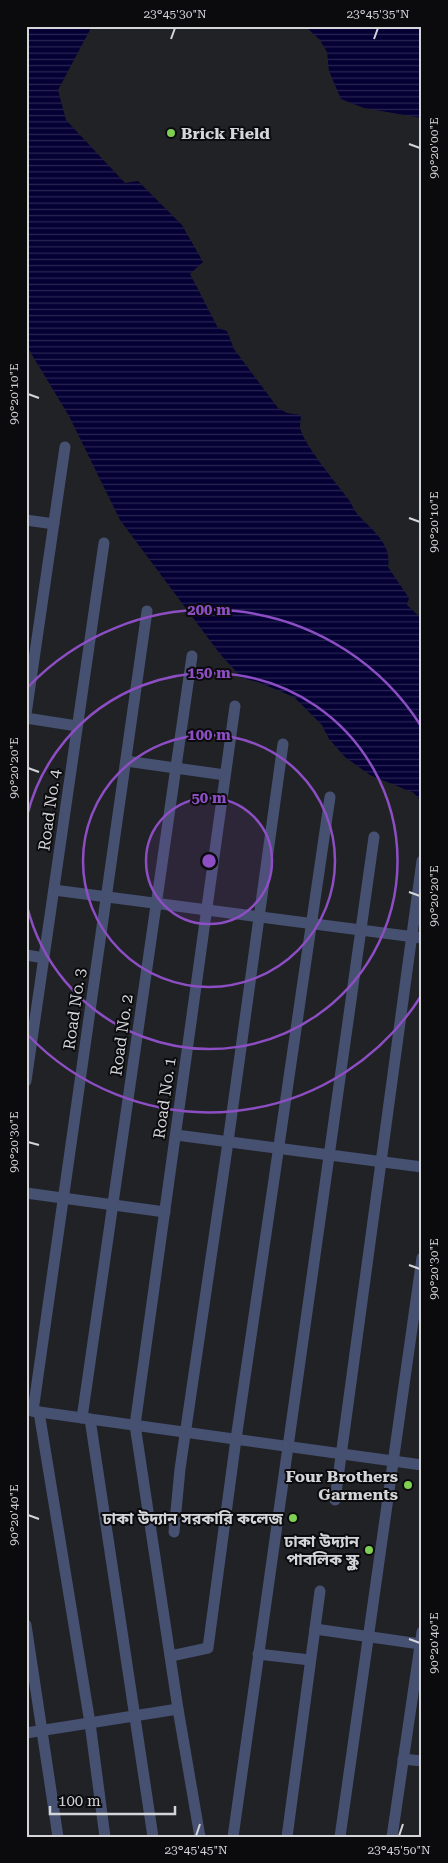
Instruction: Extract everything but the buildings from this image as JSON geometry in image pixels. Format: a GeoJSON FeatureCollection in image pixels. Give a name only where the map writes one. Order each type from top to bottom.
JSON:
{"type":"FeatureCollection","features":[{"type":"Feature","properties":{"kind":"street"},"geometry":{"type":"LineString","coordinates":[[26,714],[65,447]]}},
{"type":"Feature","properties":{"kind":"street"},"geometry":{"type":"LineString","coordinates":[[26,520],[54,524]]}},
{"type":"Feature","properties":{"kind":"street","name":"Road No. 4"},"geometry":{"type":"LineString","coordinates":[[26,1081],[104,543]]}},
{"type":"Feature","properties":{"kind":"street","name":"Road No. 3"},"geometry":{"type":"LineString","coordinates":[[106,1837],[90,1723],[33,1411],[147,611]]}},
{"type":"Feature","properties":{"kind":"street","name":"Road No. 2"},"geometry":{"type":"LineString","coordinates":[[153,1837],[86,1418],[112,1205],[192,656]]}},
{"type":"Feature","properties":{"kind":"street","name":"Road No. 1"},"geometry":{"type":"LineString","coordinates":[[200,1837],[178,1709],[135,1425],[235,706]]}},
{"type":"Feature","properties":{"kind":"street"},"geometry":{"type":"LineString","coordinates":[[26,718],[78,726]]}},
{"type":"Feature","properties":{"kind":"street"},"geometry":{"type":"LineString","coordinates":[[174,1532],[185,1432],[228,1142],[283,744]]}},
{"type":"Feature","properties":{"kind":"street"},"geometry":{"type":"LineString","coordinates":[[126,761],[225,775]]}},
{"type":"Feature","properties":{"kind":"street"},"geometry":{"type":"LineString","coordinates":[[171,1656],[208,1648],[236,1439],[330,797]]}},
{"type":"Feature","properties":{"kind":"street"},"geometry":{"type":"LineString","coordinates":[[233,1837],[374,836]]}},
{"type":"Feature","properties":{"kind":"street"},"geometry":{"type":"LineString","coordinates":[[335,1500],[381,1162],[417,937],[422,861]]}},
{"type":"Feature","properties":{"kind":"street"},"geometry":{"type":"LineString","coordinates":[[54,890],[417,937]]}},
{"type":"Feature","properties":{"kind":"street"},"geometry":{"type":"LineString","coordinates":[[26,955],[44,958]]}},
{"type":"Feature","properties":{"kind":"street"},"geometry":{"type":"LineString","coordinates":[[176,1135],[422,1167]]}},
{"type":"Feature","properties":{"kind":"street"},"geometry":{"type":"LineString","coordinates":[[26,1193],[165,1212]]}},
{"type":"Feature","properties":{"kind":"street"},"geometry":{"type":"LineString","coordinates":[[340,1837],[422,1258]]}},
{"type":"Feature","properties":{"kind":"street"},"geometry":{"type":"LineString","coordinates":[[33,1411],[422,1465]]}},
{"type":"Feature","properties":{"kind":"street"},"geometry":{"type":"LineString","coordinates":[[287,1837],[320,1591]]}},
{"type":"Feature","properties":{"kind":"street"},"geometry":{"type":"LineString","coordinates":[[26,1625],[58,1837]]}},
{"type":"Feature","properties":{"kind":"street"},"geometry":{"type":"LineString","coordinates":[[315,1629],[368,1636],[421,1638],[392,1837]]}},
{"type":"Feature","properties":{"kind":"street"},"geometry":{"type":"LineString","coordinates":[[258,1654],[310,1660]]}},
{"type":"Feature","properties":{"kind":"street"},"geometry":{"type":"LineString","coordinates":[[26,1733],[178,1709]]}},
{"type":"Feature","properties":{"kind":"street"},"geometry":{"type":"LineString","coordinates":[[403,1759],[422,1761]]}},
{"type":"Feature","properties":{"kind":"shaded area"},"geometry":{"type":"Polygon","coordinates":[[[26,26],[92,26],[58,90],[66,120],[125,183],[138,181],[182,225],[203,262],[190,274],[218,328],[227,331],[234,349],[278,408],[287,413],[301,415],[300,427],[307,443],[358,514],[380,538],[387,551],[388,567],[409,598],[407,605],[422,619],[422,803],[414,793],[370,775],[345,757],[329,739],[322,725],[294,697],[258,682],[242,678],[220,654],[120,520],[69,416],[26,345],[26,26]]]}},
{"type":"Feature","properties":{"kind":"shaded area"},"geometry":{"type":"Polygon","coordinates":[[[305,26],[422,26],[422,118],[364,108],[341,99],[329,71],[327,52],[320,40],[305,26]]]}},
{"type":"Feature","properties":{"kind":"place","name":"Brick Field"},"geometry":{"type":"Point","coordinates":[171,133]}},
{"type":"Feature","properties":{"kind":"place","name":"Four Brothers Garments"},"geometry":{"type":"Point","coordinates":[408,1485]}},
{"type":"Feature","properties":{"kind":"place","name":"ঢাকা উদ্যান সরকারি কলেজ"},"geometry":{"type":"Point","coordinates":[293,1518]}},
{"type":"Feature","properties":{"kind":"place","name":"ঢাকা উদ্যান পাবলিক স্কুল"},"geometry":{"type":"Point","coordinates":[369,1550]}}]}
